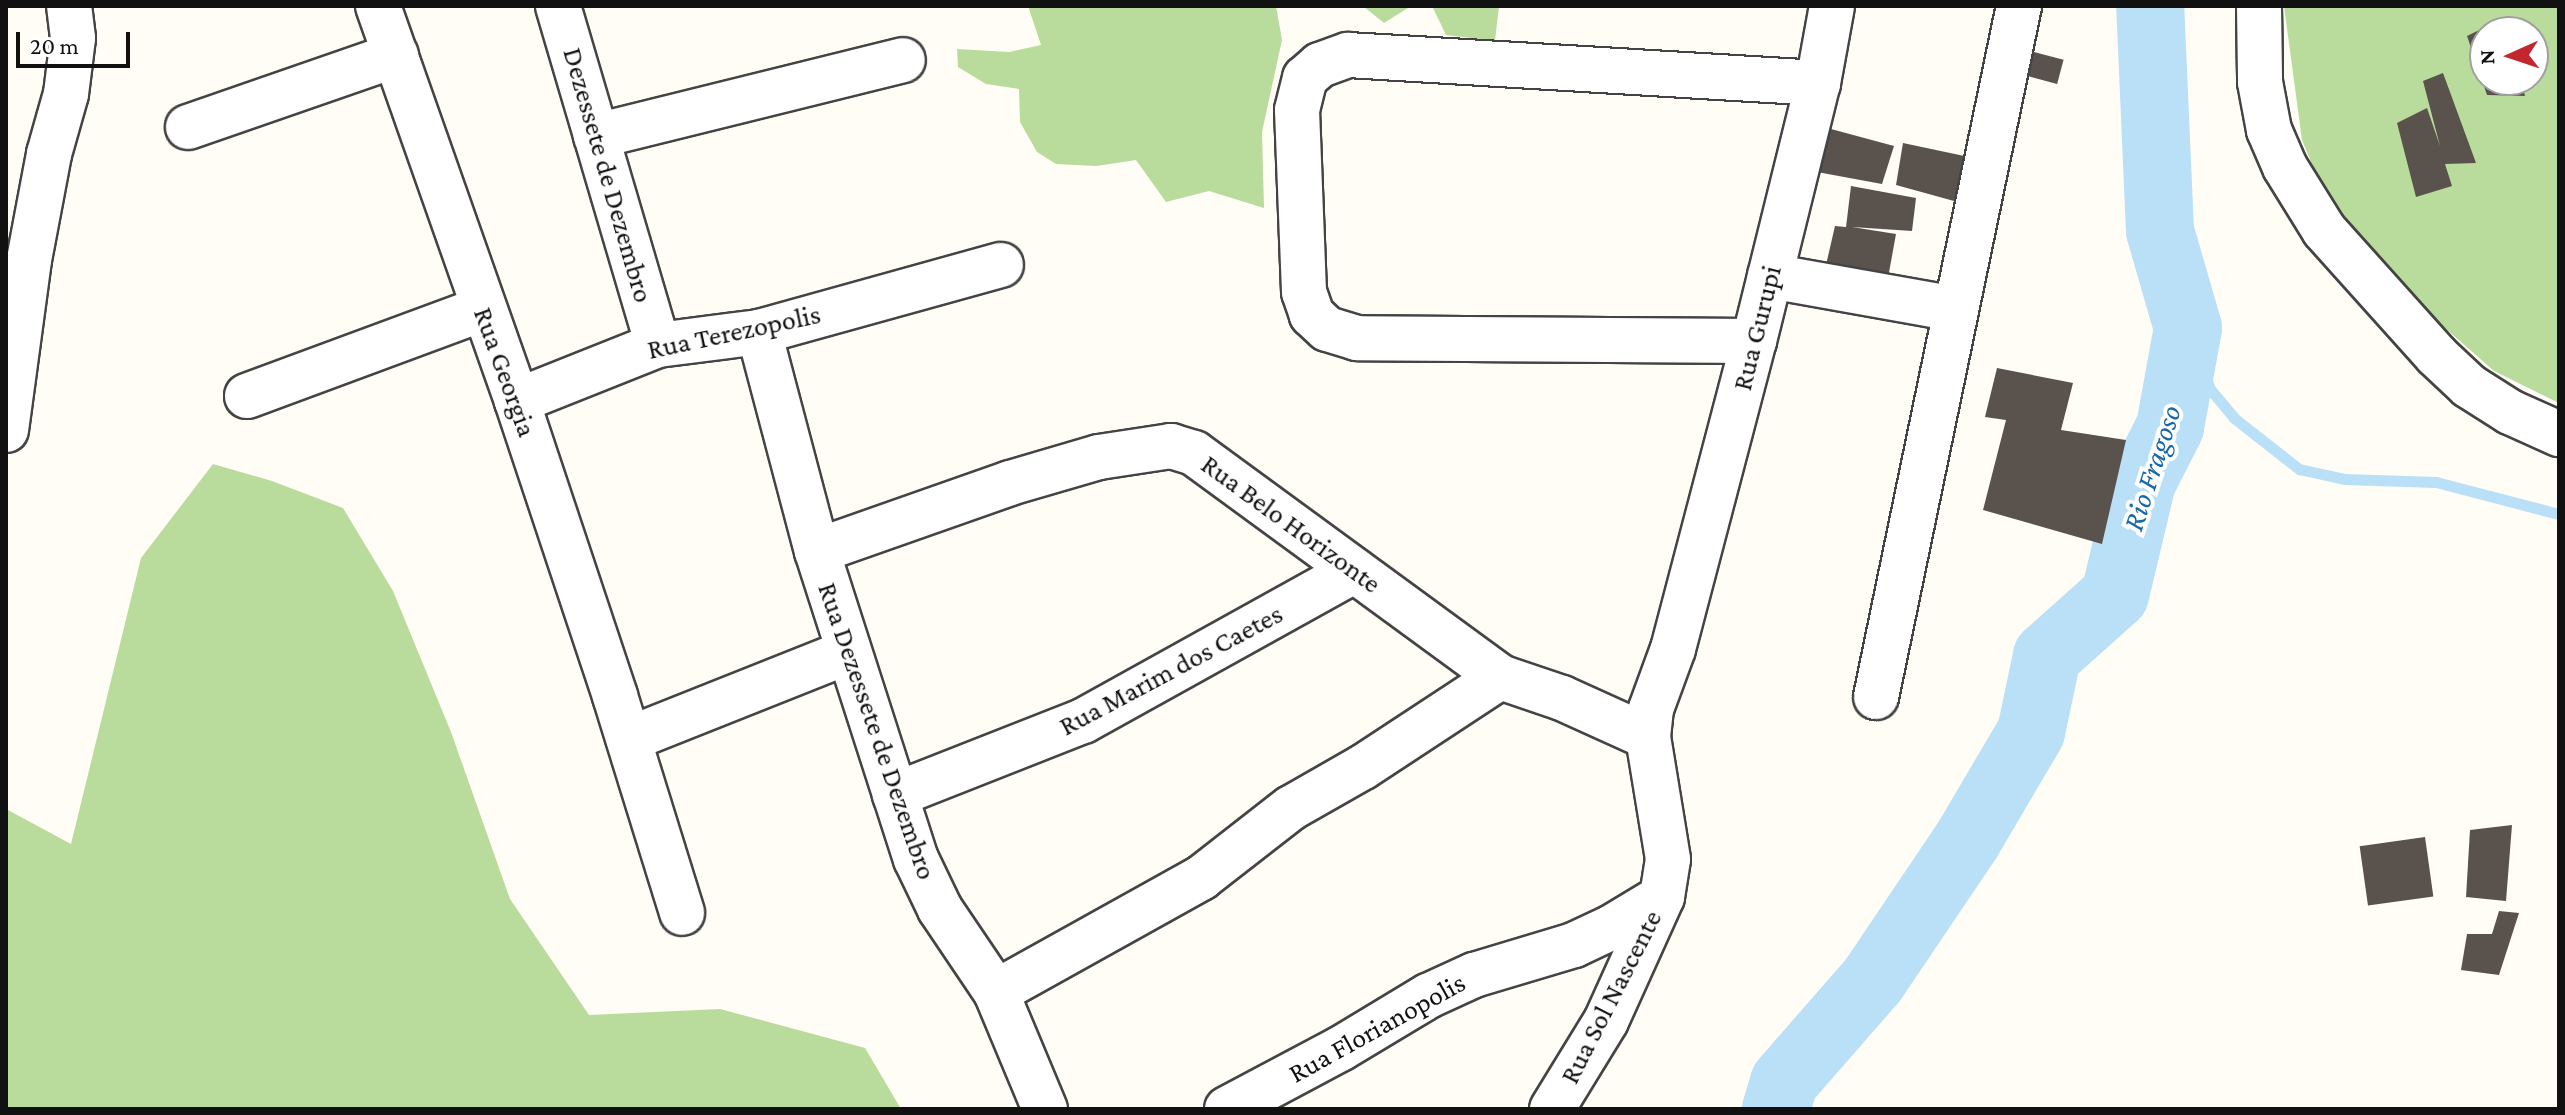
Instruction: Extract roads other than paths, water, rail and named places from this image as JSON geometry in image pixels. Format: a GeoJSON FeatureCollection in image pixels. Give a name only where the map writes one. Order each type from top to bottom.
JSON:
{"type":"FeatureCollection","features":[{"type":"Feature","properties":{"kind":"street"},"geometry":{"type":"LineString","coordinates":[[6,430],[29,260],[49,154],[66,94],[73,38],[69,6]]}},
{"type":"Feature","properties":{"kind":"street","name":"Rua Georgia"},"geometry":{"type":"LineString","coordinates":[[378,6],[482,309],[517,401],[629,739],[682,913]]}},
{"type":"Feature","properties":{"kind":"street","name":"Dezessete de Dezembro"},"geometry":{"type":"LineString","coordinates":[[558,6],[658,345]]}},
{"type":"Feature","properties":{"kind":"street","name":"Rua Gurupi"},"geometry":{"type":"LineString","coordinates":[[1673,649],[1818,83],[1832,6]]}},
{"type":"Feature","properties":{"kind":"street"},"geometry":{"type":"LineString","coordinates":[[1876,697],[2019,6]]}},
{"type":"Feature","properties":{"kind":"street"},"geometry":{"type":"LineString","coordinates":[[2259,6],[2260,82],[2269,130],[2285,167],[2324,230],[2436,355],[2469,386],[2510,412],[2559,434]]}},
{"type":"Feature","properties":{"kind":"street"},"geometry":{"type":"LineString","coordinates":[[188,127],[396,55]]}},
{"type":"Feature","properties":{"kind":"street"},"geometry":{"type":"LineString","coordinates":[[1754,341],[1357,338],[1327,329],[1312,315],[1304,292],[1297,110],[1305,78],[1320,65],[1348,55],[1818,83]]}},
{"type":"Feature","properties":{"kind":"street"},"geometry":{"type":"LineString","coordinates":[[596,136],[903,60]]}},
{"type":"Feature","properties":{"kind":"street","name":"Rua Terezopolis"},"geometry":{"type":"LineString","coordinates":[[517,401],[658,345],[759,332],[1001,265]]}},
{"type":"Feature","properties":{"kind":"street"},"geometry":{"type":"LineString","coordinates":[[1770,276],[1956,309]]}},
{"type":"Feature","properties":{"kind":"street"},"geometry":{"type":"LineString","coordinates":[[247,396],[482,309]]}},
{"type":"Feature","properties":{"kind":"street","name":"Rua Dezessete de Dezembro"},"geometry":{"type":"LineString","coordinates":[[759,332],[817,551],[916,859],[940,909],[996,992],[1045,1109]]}},
{"type":"Feature","properties":{"kind":"street","name":"Rua Belo Horizonte"},"geometry":{"type":"LineString","coordinates":[[817,551],[1010,483],[1099,457],[1171,446],[1194,453],[1500,677],[1562,698],[1648,737]]}},
{"type":"Feature","properties":{"kind":"street","name":"Rua Marim dos Caetes"},"geometry":{"type":"LineString","coordinates":[[895,795],[1083,721],[1354,571]]}},
{"type":"Feature","properties":{"kind":"street","name":"Rua Sol Nascente"},"geometry":{"type":"LineString","coordinates":[[1552,1109],[1606,1021],[1662,897],[1668,859],[1648,737],[1651,709],[1673,649]]}},
{"type":"Feature","properties":{"kind":"street"},"geometry":{"type":"LineString","coordinates":[[629,739],[848,652]]}},
{"type":"Feature","properties":{"kind":"street"},"geometry":{"type":"LineString","coordinates":[[996,992],[1201,878],[1291,808],[1363,767],[1500,677]]}},
{"type":"Feature","properties":{"kind":"street","name":"Rua Florianopolis"},"geometry":{"type":"LineString","coordinates":[[1227,1109],[1340,1049],[1428,996],[1474,975],[1574,945],[1662,897]]}},
{"type":"Feature","properties":{"kind":"waterway","name":"Rio Fragoso"},"geometry":{"type":"LineString","coordinates":[[1776,1109],[1784,1082],[1873,980],[1968,839],[2031,732],[2047,656],[2115,595],[2142,482],[2170,427],[2188,328],[2160,231],[2150,6]]}},
{"type":"Feature","properties":{"kind":"waterway"},"geometry":{"type":"LineString","coordinates":[[2188,328],[2210,389],[2234,418],[2299,469],[2344,479],[2436,482],[2559,514]]}}]}
